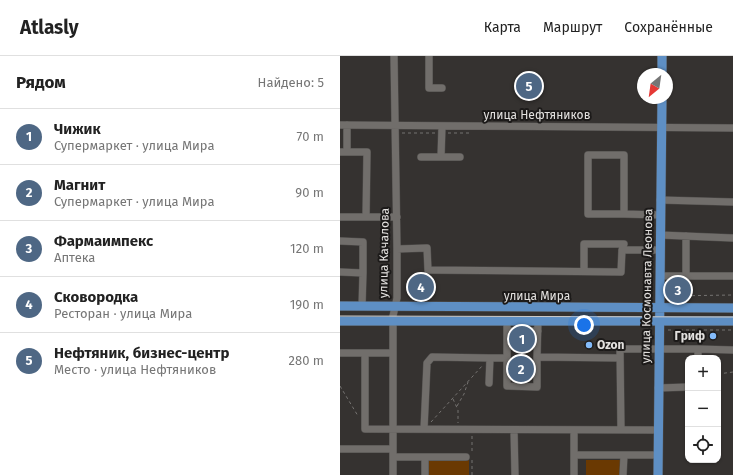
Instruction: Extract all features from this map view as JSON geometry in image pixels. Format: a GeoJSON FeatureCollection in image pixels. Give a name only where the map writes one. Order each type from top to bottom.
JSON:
{"type":"FeatureCollection","features":[{"type":"Feature","properties":{"kind":"main road"},"geometry":{"type":"LineString","coordinates":[[662,56],[662,68]]}},
{"type":"Feature","properties":{"kind":"main road","name":"улица Космонавта Леонова"},"geometry":{"type":"LineString","coordinates":[[658,475],[662,104]]}},
{"type":"Feature","properties":{"kind":"main road","name":"улица Мира"},"geometry":{"type":"LineString","coordinates":[[340,306],[733,308]]}},
{"type":"Feature","properties":{"kind":"main road","name":"улица Мира"},"geometry":{"type":"LineString","coordinates":[[340,321],[733,321]]}},
{"type":"Feature","properties":{"kind":"street","name":"улица Качалова"},"geometry":{"type":"LineString","coordinates":[[393,475],[393,321],[394,307],[397,298],[394,56]]}},
{"type":"Feature","properties":{"kind":"street"},"geometry":{"type":"LineString","coordinates":[[429,56],[428,88],[442,88]]}},
{"type":"Feature","properties":{"kind":"street","name":"улица Нефтяников"},"geometry":{"type":"LineString","coordinates":[[343,125],[733,128]]}},
{"type":"Feature","properties":{"kind":"street"},"geometry":{"type":"LineString","coordinates":[[343,125],[344,152],[367,152],[366,217]]}},
{"type":"Feature","properties":{"kind":"street"},"geometry":{"type":"LineString","coordinates":[[441,157],[442,126]]}},
{"type":"Feature","properties":{"kind":"street"},"geometry":{"type":"LineString","coordinates":[[624,214],[624,155],[588,155],[588,214],[660,215]]}},
{"type":"Feature","properties":{"kind":"street"},"geometry":{"type":"LineString","coordinates":[[421,157],[460,157]]}},
{"type":"Feature","properties":{"kind":"street"},"geometry":{"type":"LineString","coordinates":[[660,200],[733,202]]}},
{"type":"Feature","properties":{"kind":"street"},"geometry":{"type":"LineString","coordinates":[[340,217],[397,217]]}},
{"type":"Feature","properties":{"kind":"street"},"geometry":{"type":"LineString","coordinates":[[660,235],[733,238]]}},
{"type":"Feature","properties":{"kind":"street"},"geometry":{"type":"LineString","coordinates":[[686,236],[686,276]]}},
{"type":"Feature","properties":{"kind":"street"},"geometry":{"type":"LineString","coordinates":[[340,241],[363,242],[362,306]]}},
{"type":"Feature","properties":{"kind":"street"},"geometry":{"type":"LineString","coordinates":[[397,249],[427,248],[428,270],[621,272],[622,250],[624,244],[584,244],[584,271]]}},
{"type":"Feature","properties":{"kind":"street"},"geometry":{"type":"LineString","coordinates":[[622,250],[660,250]]}},
{"type":"Feature","properties":{"kind":"street"},"geometry":{"type":"LineString","coordinates":[[340,272],[363,273]]}},
{"type":"Feature","properties":{"kind":"street"},"geometry":{"type":"LineString","coordinates":[[660,276],[733,276]]}},
{"type":"Feature","properties":{"kind":"street"},"geometry":{"type":"LineString","coordinates":[[507,321],[507,386],[535,387],[537,385],[538,321]]}},
{"type":"Feature","properties":{"kind":"street"},"geometry":{"type":"LineString","coordinates":[[507,331],[538,331]]}},
{"type":"Feature","properties":{"kind":"street"},"geometry":{"type":"LineString","coordinates":[[621,430],[620,349],[733,350]]}},
{"type":"Feature","properties":{"kind":"street"},"geometry":{"type":"LineString","coordinates":[[698,349],[698,355]]}},
{"type":"Feature","properties":{"kind":"street"},"geometry":{"type":"LineString","coordinates":[[340,353],[393,353]]}},
{"type":"Feature","properties":{"kind":"street"},"geometry":{"type":"LineString","coordinates":[[365,353],[365,429],[658,430]]}},
{"type":"Feature","properties":{"kind":"street"},"geometry":{"type":"LineString","coordinates":[[424,429],[426,363],[432,357],[507,358]]}},
{"type":"Feature","properties":{"kind":"street"},"geometry":{"type":"LineString","coordinates":[[537,357],[620,358]]}},
{"type":"Feature","properties":{"kind":"street"},"geometry":{"type":"LineString","coordinates":[[489,383],[490,358]]}},
{"type":"Feature","properties":{"kind":"street"},"geometry":{"type":"LineString","coordinates":[[658,388],[685,387]]}},
{"type":"Feature","properties":{"kind":"street"},"geometry":{"type":"LineString","coordinates":[[514,430],[515,475]]}},
{"type":"Feature","properties":{"kind":"street"},"geometry":{"type":"LineString","coordinates":[[574,430],[574,475]]}},
{"type":"Feature","properties":{"kind":"street"},"geometry":{"type":"LineString","coordinates":[[340,449],[393,449]]}},
{"type":"Feature","properties":{"kind":"street"},"geometry":{"type":"LineString","coordinates":[[574,455],[658,455]]}},
{"type":"Feature","properties":{"kind":"street"},"geometry":{"type":"LineString","coordinates":[[623,475],[624,455]]}},
{"type":"Feature","properties":{"kind":"street"},"geometry":{"type":"LineString","coordinates":[[393,457],[466,458]]}},
{"type":"Feature","properties":{"kind":"street"},"geometry":{"type":"LineString","coordinates":[[425,457],[425,475]]}},
{"type":"Feature","properties":{"kind":"path"},"geometry":{"type":"LineString","coordinates":[[666,296],[733,295]]}},
{"type":"Feature","properties":{"kind":"path"},"geometry":{"type":"LineString","coordinates":[[665,330],[733,330]]}},
{"type":"Feature","properties":{"kind":"path"},"geometry":{"type":"LineString","coordinates":[[424,429],[490,358]]}},
{"type":"Feature","properties":{"kind":"path"},"geometry":{"type":"LineString","coordinates":[[721,374],[733,372]]}},
{"type":"Feature","properties":{"kind":"path"},"geometry":{"type":"LineString","coordinates":[[456,406],[464,394],[468,381]]}},
{"type":"Feature","properties":{"kind":"path"},"geometry":{"type":"LineString","coordinates":[[340,386],[358,417]]}},
{"type":"Feature","properties":{"kind":"path"},"geometry":{"type":"LineString","coordinates":[[453,398],[456,406],[458,430]]}},
{"type":"Feature","properties":{"kind":"path"},"geometry":{"type":"LineString","coordinates":[[472,430],[472,475]]}},
{"type":"Feature","properties":{"kind":"shaded area"},"geometry":{"type":"Polygon","coordinates":[[[469,460],[469,475],[427,475],[427,461],[469,460]]]}},
{"type":"Feature","properties":{"kind":"shaded area"},"geometry":{"type":"Polygon","coordinates":[[[586,460],[620,460],[620,475],[586,475],[586,460]]]}},
{"type":"Feature","properties":{"kind":"tram line"},"geometry":{"type":"LineString","coordinates":[[340,316],[733,317]]}},
{"type":"Feature","properties":{"kind":"place","name":"Нефтяник, бизнес-центр"},"geometry":{"type":"Point","coordinates":[529,86]}},
{"type":"Feature","properties":{"kind":"place","name":"Сковородка"},"geometry":{"type":"Point","coordinates":[421,287]}},
{"type":"Feature","properties":{"kind":"place","name":"Фармаимпекс"},"geometry":{"type":"Point","coordinates":[678,290]}},
{"type":"Feature","properties":{"kind":"place","name":"Гриф"},"geometry":{"type":"Point","coordinates":[713,336]}},
{"type":"Feature","properties":{"kind":"place","name":"Чижик"},"geometry":{"type":"Point","coordinates":[522,339]}},
{"type":"Feature","properties":{"kind":"place","name":"Ozon"},"geometry":{"type":"Point","coordinates":[589,345]}},
{"type":"Feature","properties":{"kind":"place","name":"Магнит"},"geometry":{"type":"Point","coordinates":[521,369]}}]}
